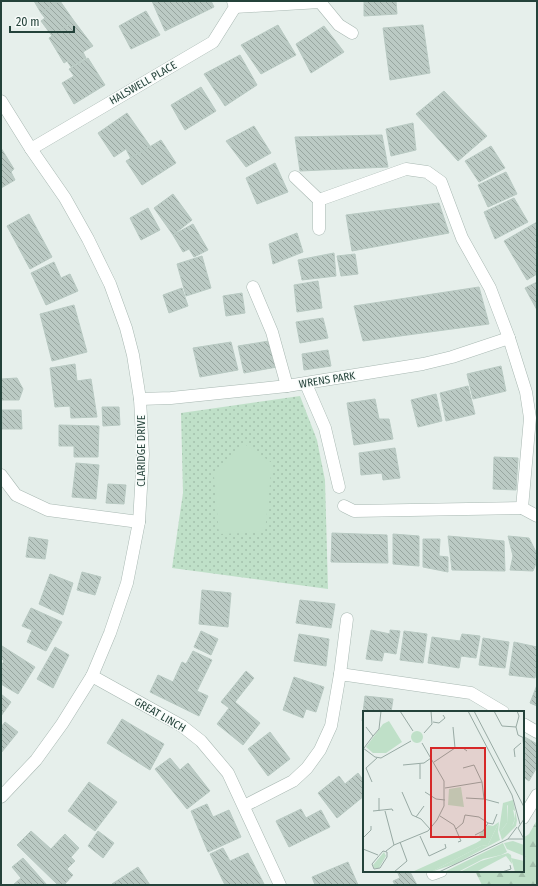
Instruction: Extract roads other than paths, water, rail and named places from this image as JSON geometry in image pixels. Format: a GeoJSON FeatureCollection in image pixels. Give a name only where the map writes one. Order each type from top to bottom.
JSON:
{"type":"FeatureCollection","features":[{"type":"Feature","properties":{"kind":"street"},"geometry":{"type":"LineString","coordinates":[[234,4],[320,2],[339,25],[352,33]]}},
{"type":"Feature","properties":{"kind":"street","name":"HALSWELL PLACE"},"geometry":{"type":"LineString","coordinates":[[31,149],[213,42],[234,4]]}},
{"type":"Feature","properties":{"kind":"street","name":"CLARIDGE DRIVE"},"geometry":{"type":"LineString","coordinates":[[1,102],[65,198],[88,239],[110,284],[126,328],[133,355],[140,399],[143,454],[140,522],[127,583],[110,633],[92,676],[62,724],[36,760],[1,797]]}},
{"type":"Feature","properties":{"kind":"street"},"geometry":{"type":"LineString","coordinates":[[319,200],[406,170],[427,172],[441,182],[462,238],[490,288],[509,338],[526,392],[530,418],[522,508]]}},
{"type":"Feature","properties":{"kind":"street"},"geometry":{"type":"LineString","coordinates":[[295,177],[319,200],[319,229]]}},
{"type":"Feature","properties":{"kind":"street"},"geometry":{"type":"LineString","coordinates":[[253,287],[272,332],[288,386]]}},
{"type":"Feature","properties":{"kind":"street","name":"WRENS PARK"},"geometry":{"type":"LineString","coordinates":[[140,399],[171,398],[306,384],[423,364],[452,357],[509,338]]}},
{"type":"Feature","properties":{"kind":"street"},"geometry":{"type":"LineString","coordinates":[[306,384],[325,428],[339,487]]}},
{"type":"Feature","properties":{"kind":"street"},"geometry":{"type":"LineString","coordinates":[[1,475],[16,495],[48,510],[140,522]]}},
{"type":"Feature","properties":{"kind":"street"},"geometry":{"type":"LineString","coordinates":[[344,506],[354,511],[522,508],[537,516]]}},
{"type":"Feature","properties":{"kind":"street"},"geometry":{"type":"LineString","coordinates":[[244,806],[293,781],[307,768],[320,750],[331,726],[340,674],[347,619]]}},
{"type":"Feature","properties":{"kind":"street"},"geometry":{"type":"LineString","coordinates":[[340,674],[471,693],[501,711]]}},
{"type":"Feature","properties":{"kind":"street","name":"GREAT LINCH"},"geometry":{"type":"LineString","coordinates":[[92,676],[182,726],[201,742],[228,773],[280,885]]}},
{"type":"Feature","properties":{"kind":"street"},"geometry":{"type":"LineString","coordinates":[[524,725],[537,732]]}},
{"type":"Feature","properties":{"kind":"street"},"geometry":{"type":"LineString","coordinates":[[524,816],[537,795]]}}]}
